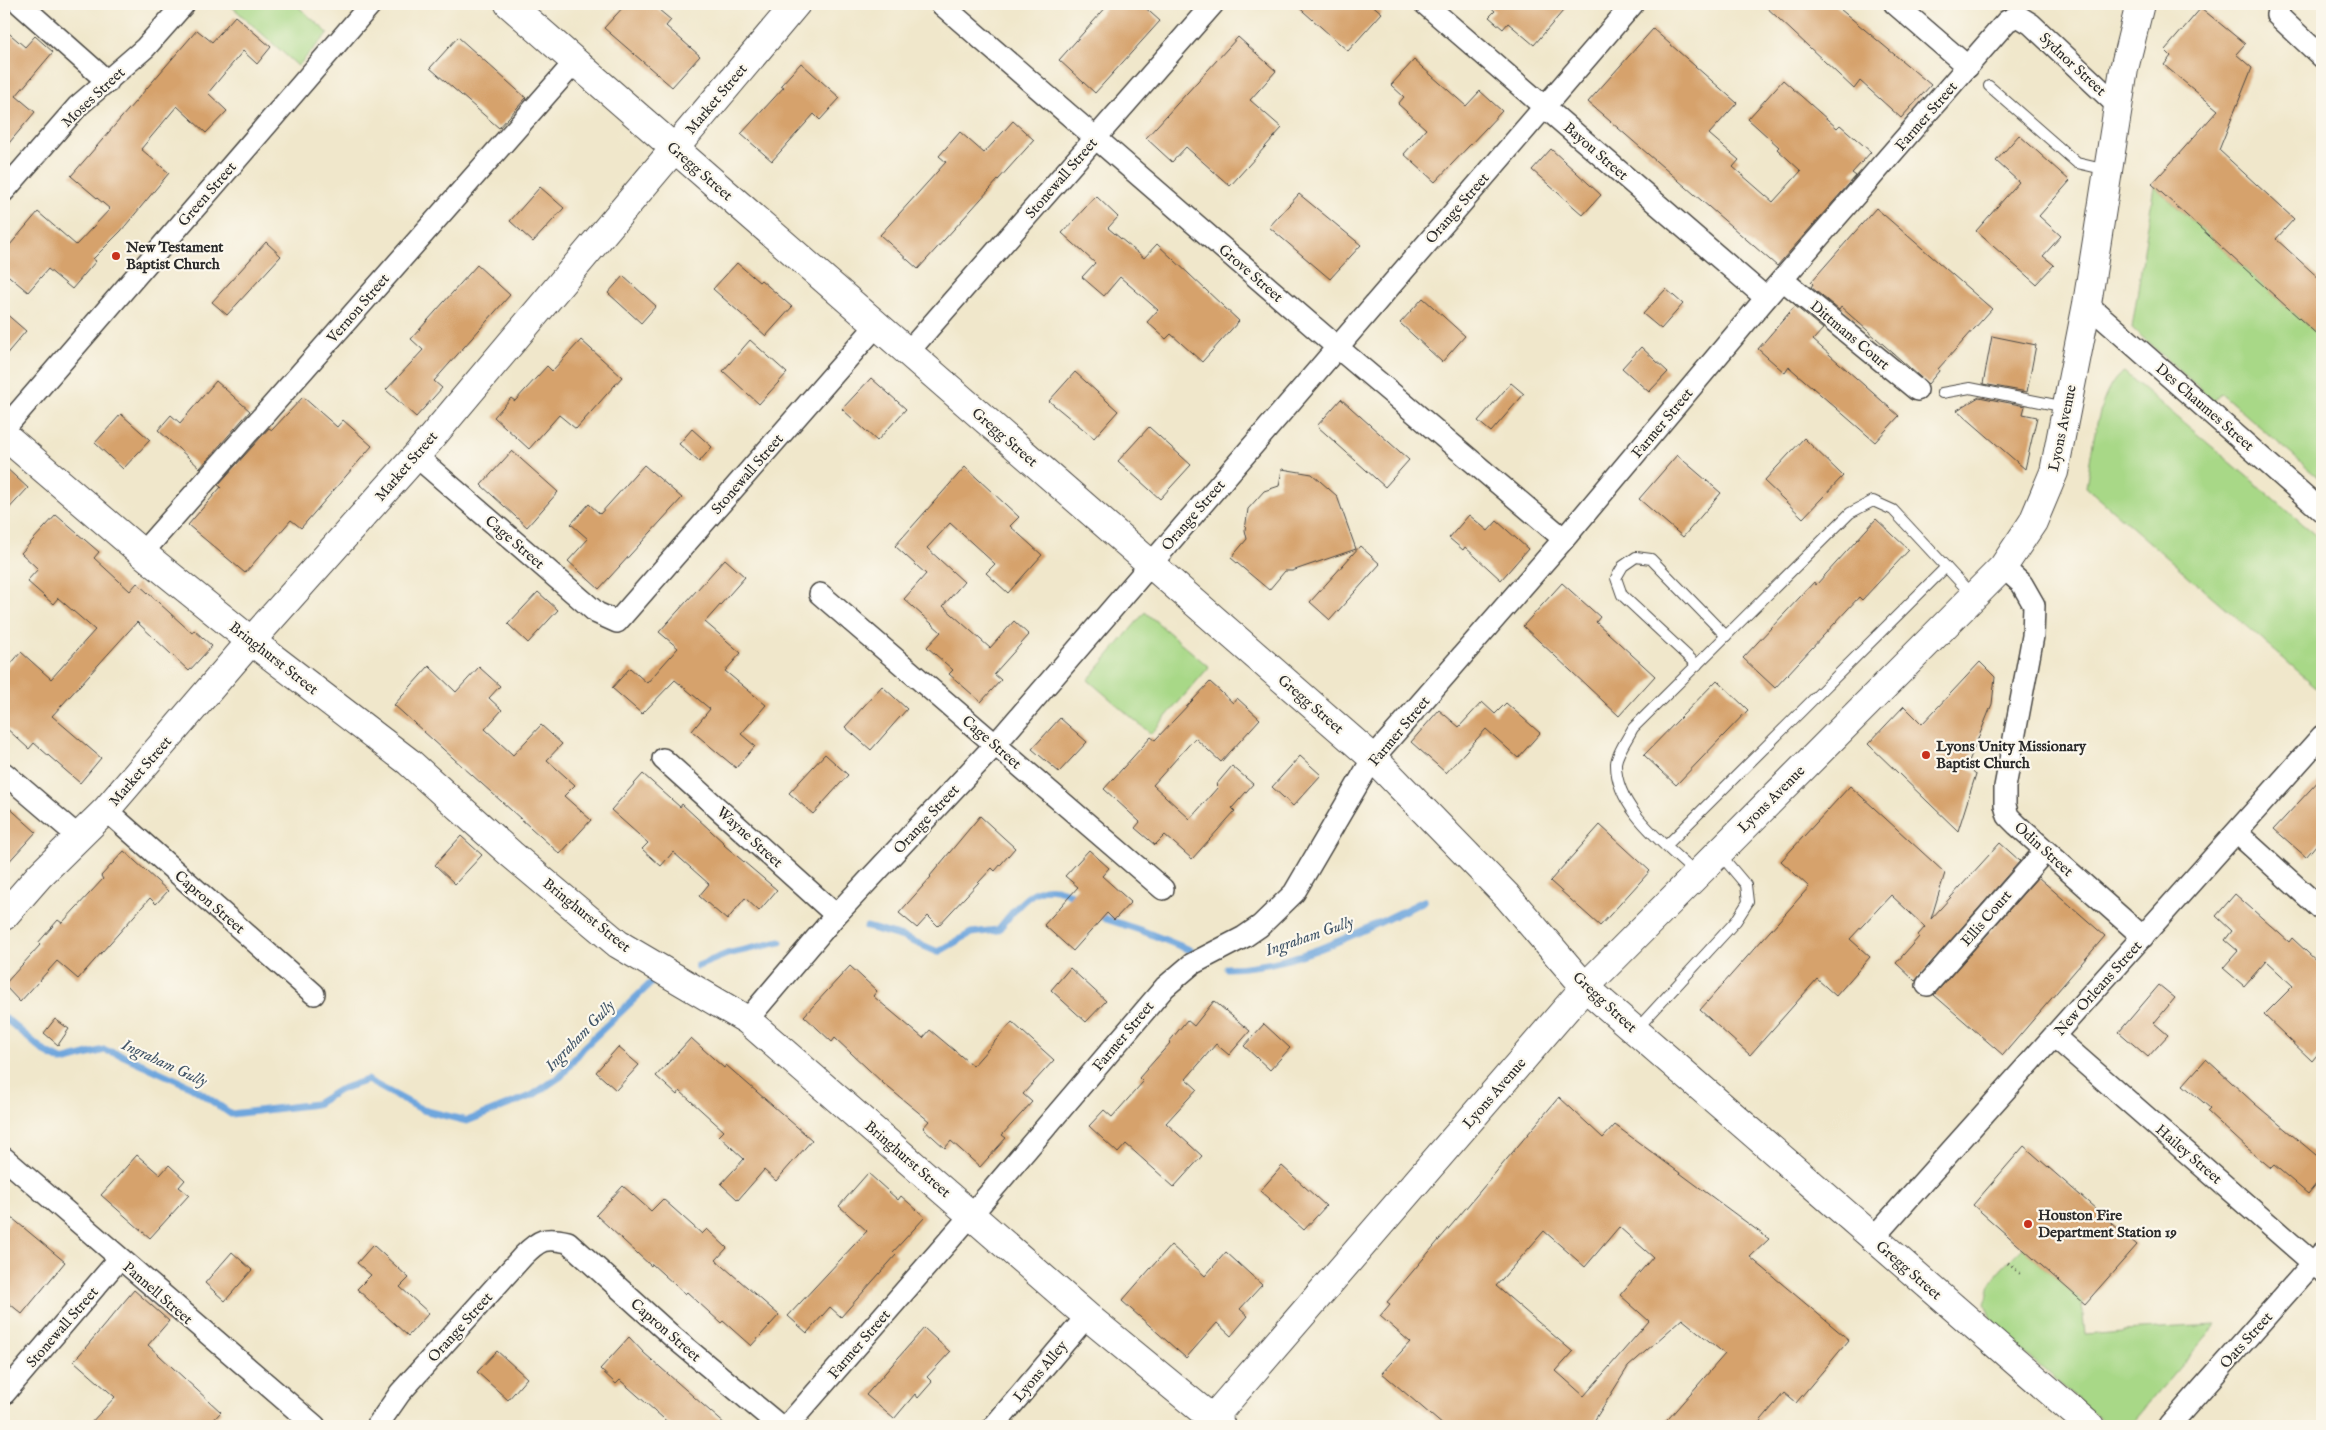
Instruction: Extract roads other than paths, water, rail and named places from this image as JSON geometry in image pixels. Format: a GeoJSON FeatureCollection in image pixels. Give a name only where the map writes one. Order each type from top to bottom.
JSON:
{"type":"FeatureCollection","features":[{"type":"Feature","properties":{"kind":"street"},"geometry":{"type":"LineString","coordinates":[[20,4],[108,82]]}},
{"type":"Feature","properties":{"kind":"street","name":"Moses Street"},"geometry":{"type":"LineString","coordinates":[[4,191],[78,106],[145,48],[184,4]]}},
{"type":"Feature","properties":{"kind":"street","name":"Green Street"},"geometry":{"type":"LineString","coordinates":[[4,429],[371,4]]}},
{"type":"Feature","properties":{"kind":"street","name":"Gregg Street"},"geometry":{"type":"LineString","coordinates":[[508,4],[1374,758],[1507,896],[1585,987],[2090,1426]]}},
{"type":"Feature","properties":{"kind":"street","name":"Market Street"},"geometry":{"type":"LineString","coordinates":[[4,916],[40,876],[106,810],[251,641],[416,456],[796,4]]}},
{"type":"Feature","properties":{"kind":"street","name":"Grove Street"},"geometry":{"type":"LineString","coordinates":[[941,4],[1337,347],[1564,539]]}},
{"type":"Feature","properties":{"kind":"street","name":"Stonewall Street"},"geometry":{"type":"LineString","coordinates":[[908,352],[1213,4]]}},
{"type":"Feature","properties":{"kind":"street","name":"Bayou Street"},"geometry":{"type":"LineString","coordinates":[[1425,4],[1766,298]]}},
{"type":"Feature","properties":{"kind":"street","name":"Orange Street"},"geometry":{"type":"LineString","coordinates":[[747,1020],[836,915],[995,745],[1633,4]]}},
{"type":"Feature","properties":{"kind":"street"},"geometry":{"type":"LineString","coordinates":[[1895,4],[1968,67]]}},
{"type":"Feature","properties":{"kind":"street","name":"Lyons Avenue"},"geometry":{"type":"LineString","coordinates":[[2122,4],[2120,16],[2124,69]]}},
{"type":"Feature","properties":{"kind":"street","name":"Lyons Avenue"},"geometry":{"type":"LineString","coordinates":[[1213,1424],[1585,987],[2003,567],[2032,522],[2054,472],[2087,304],[2124,69],[2140,4]]}},
{"type":"Feature","properties":{"kind":"street"},"geometry":{"type":"LineString","coordinates":[[2280,4],[2277,15],[2322,57]]}},
{"type":"Feature","properties":{"kind":"street","name":"Sydnor Street"},"geometry":{"type":"LineString","coordinates":[[1968,67],[2008,21],[2018,16],[2031,24],[2118,106]]}},
{"type":"Feature","properties":{"kind":"street","name":"Vernon Street"},"geometry":{"type":"LineString","coordinates":[[142,553],[575,62]]}},
{"type":"Feature","properties":{"kind":"street","name":"Farmer Street"},"geometry":{"type":"LineString","coordinates":[[787,1426],[972,1214],[1165,987],[1192,964],[1244,937],[1260,926],[1294,893],[1374,758],[1564,539],[1766,298],[1968,67]]}},
{"type":"Feature","properties":{"kind":"street","name":"Dittmans Court"},"geometry":{"type":"LineString","coordinates":[[1783,280],[1917,390]]}},
{"type":"Feature","properties":{"kind":"street","name":"Des Chaumes Street"},"geometry":{"type":"LineString","coordinates":[[2087,304],[2322,511]]}},
{"type":"Feature","properties":{"kind":"street","name":"Stonewall Street"},"geometry":{"type":"LineString","coordinates":[[617,622],[876,326]]}},
{"type":"Feature","properties":{"kind":"street","name":"Bringhurst Street"},"geometry":{"type":"LineString","coordinates":[[4,435],[142,553],[251,641],[409,762],[511,854],[618,944],[747,1020],[1213,1424]]}},
{"type":"Feature","properties":{"kind":"street","name":"Cage Street"},"geometry":{"type":"LineString","coordinates":[[416,456],[598,613],[617,622]]}},
{"type":"Feature","properties":{"kind":"street","name":"Odin Street"},"geometry":{"type":"LineString","coordinates":[[2003,567],[2022,584],[2034,605],[2033,636],[2004,787],[2008,816],[2045,851],[2144,937]]}},
{"type":"Feature","properties":{"kind":"street","name":"Cage Street"},"geometry":{"type":"LineString","coordinates":[[820,594],[1163,889]]}},
{"type":"Feature","properties":{"kind":"street","name":"New Orleans Street"},"geometry":{"type":"LineString","coordinates":[[1873,1238],[2055,1037],[2322,736]]}},
{"type":"Feature","properties":{"kind":"street","name":"Wayne Street"},"geometry":{"type":"LineString","coordinates":[[663,759],[836,915]]}},
{"type":"Feature","properties":{"kind":"street"},"geometry":{"type":"LineString","coordinates":[[4,773],[80,838]]}},
{"type":"Feature","properties":{"kind":"street","name":"Capron Street"},"geometry":{"type":"LineString","coordinates":[[106,810],[314,994]]}},
{"type":"Feature","properties":{"kind":"street"},"geometry":{"type":"LineString","coordinates":[[2237,833],[2322,910]]}},
{"type":"Feature","properties":{"kind":"street","name":"Ellis Court"},"geometry":{"type":"LineString","coordinates":[[1927,985],[2045,851]]}},
{"type":"Feature","properties":{"kind":"street","name":"Hailey Street"},"geometry":{"type":"LineString","coordinates":[[2055,1037],[2319,1263]]}},
{"type":"Feature","properties":{"kind":"street","name":"Pannell Street"},"geometry":{"type":"LineString","coordinates":[[4,1158],[315,1426]]}},
{"type":"Feature","properties":{"kind":"street","name":"Orange Street"},"geometry":{"type":"LineString","coordinates":[[377,1426],[400,1393],[523,1256],[537,1242],[551,1238]]}},
{"type":"Feature","properties":{"kind":"street","name":"Capron Street"},"geometry":{"type":"LineString","coordinates":[[551,1238],[568,1242],[673,1337],[780,1426]]}},
{"type":"Feature","properties":{"kind":"street","name":"Stonewall Street"},"geometry":{"type":"LineString","coordinates":[[4,1394],[119,1259]]}},
{"type":"Feature","properties":{"kind":"street","name":"Oats Street"},"geometry":{"type":"LineString","coordinates":[[2169,1426],[2319,1263]]}},
{"type":"Feature","properties":{"kind":"street","name":"Lyons Alley"},"geometry":{"type":"LineString","coordinates":[[994,1426],[1087,1316]]}},
{"type":"Feature","properties":{"kind":"lane"},"geometry":{"type":"LineString","coordinates":[[1989,86],[2077,163],[2108,171]]}},
{"type":"Feature","properties":{"kind":"lane"},"geometry":{"type":"LineString","coordinates":[[1942,393],[1970,388],[2067,407]]}},
{"type":"Feature","properties":{"kind":"lane"},"geometry":{"type":"LineString","coordinates":[[1696,874],[1630,810],[1619,784],[1616,762],[1633,728],[1697,664],[1850,513],[1873,501],[1893,510],[1973,597]]}},
{"type":"Feature","properties":{"kind":"lane"},"geometry":{"type":"LineString","coordinates":[[1697,664],[1622,595],[1616,578],[1623,566],[1636,557],[1651,559],[1726,636]]}},
{"type":"Feature","properties":{"kind":"lane"},"geometry":{"type":"LineString","coordinates":[[1667,845],[1946,567]]}},
{"type":"Feature","properties":{"kind":"lane"},"geometry":{"type":"LineString","coordinates":[[1635,1031],[1736,921],[1748,902],[1746,885],[1718,852]]}},
{"type":"Feature","properties":{"kind":"waterway","name":"Ingraham Gully"},"geometry":{"type":"LineString","coordinates":[[867,927],[903,937],[938,952],[971,933],[998,930],[1015,909],[1033,894],[1043,889],[1066,892],[1079,900]]}},
{"type":"Feature","properties":{"kind":"waterway","name":"Ingraham Gully"},"geometry":{"type":"LineString","coordinates":[[1227,968],[1278,962],[1303,954],[1353,935],[1424,901]]}},
{"type":"Feature","properties":{"kind":"waterway","name":"Ingraham Gully"},"geometry":{"type":"LineString","coordinates":[[1096,912],[1106,919],[1143,931],[1190,950]]}},
{"type":"Feature","properties":{"kind":"waterway","name":"Ingraham Gully"},"geometry":{"type":"LineString","coordinates":[[698,966],[727,954],[780,942]]}},
{"type":"Feature","properties":{"kind":"waterway","name":"Ingraham Gully"},"geometry":{"type":"LineString","coordinates":[[4,1017],[45,1052],[63,1061],[104,1050],[122,1055],[192,1087],[231,1114],[316,1104],[339,1090],[367,1080],[423,1110],[467,1121],[533,1095],[561,1076],[583,1048],[651,983]]}},
{"type":"Feature","properties":{"kind":"place","name":"New Testament Baptist Church"},"geometry":{"type":"Point","coordinates":[116,256]}},
{"type":"Feature","properties":{"kind":"place","name":"Lyons Unity Missionary Baptist Church"},"geometry":{"type":"Point","coordinates":[1926,755]}},
{"type":"Feature","properties":{"kind":"place","name":"Houston Fire Department Station 19"},"geometry":{"type":"Point","coordinates":[2028,1224]}}]}
